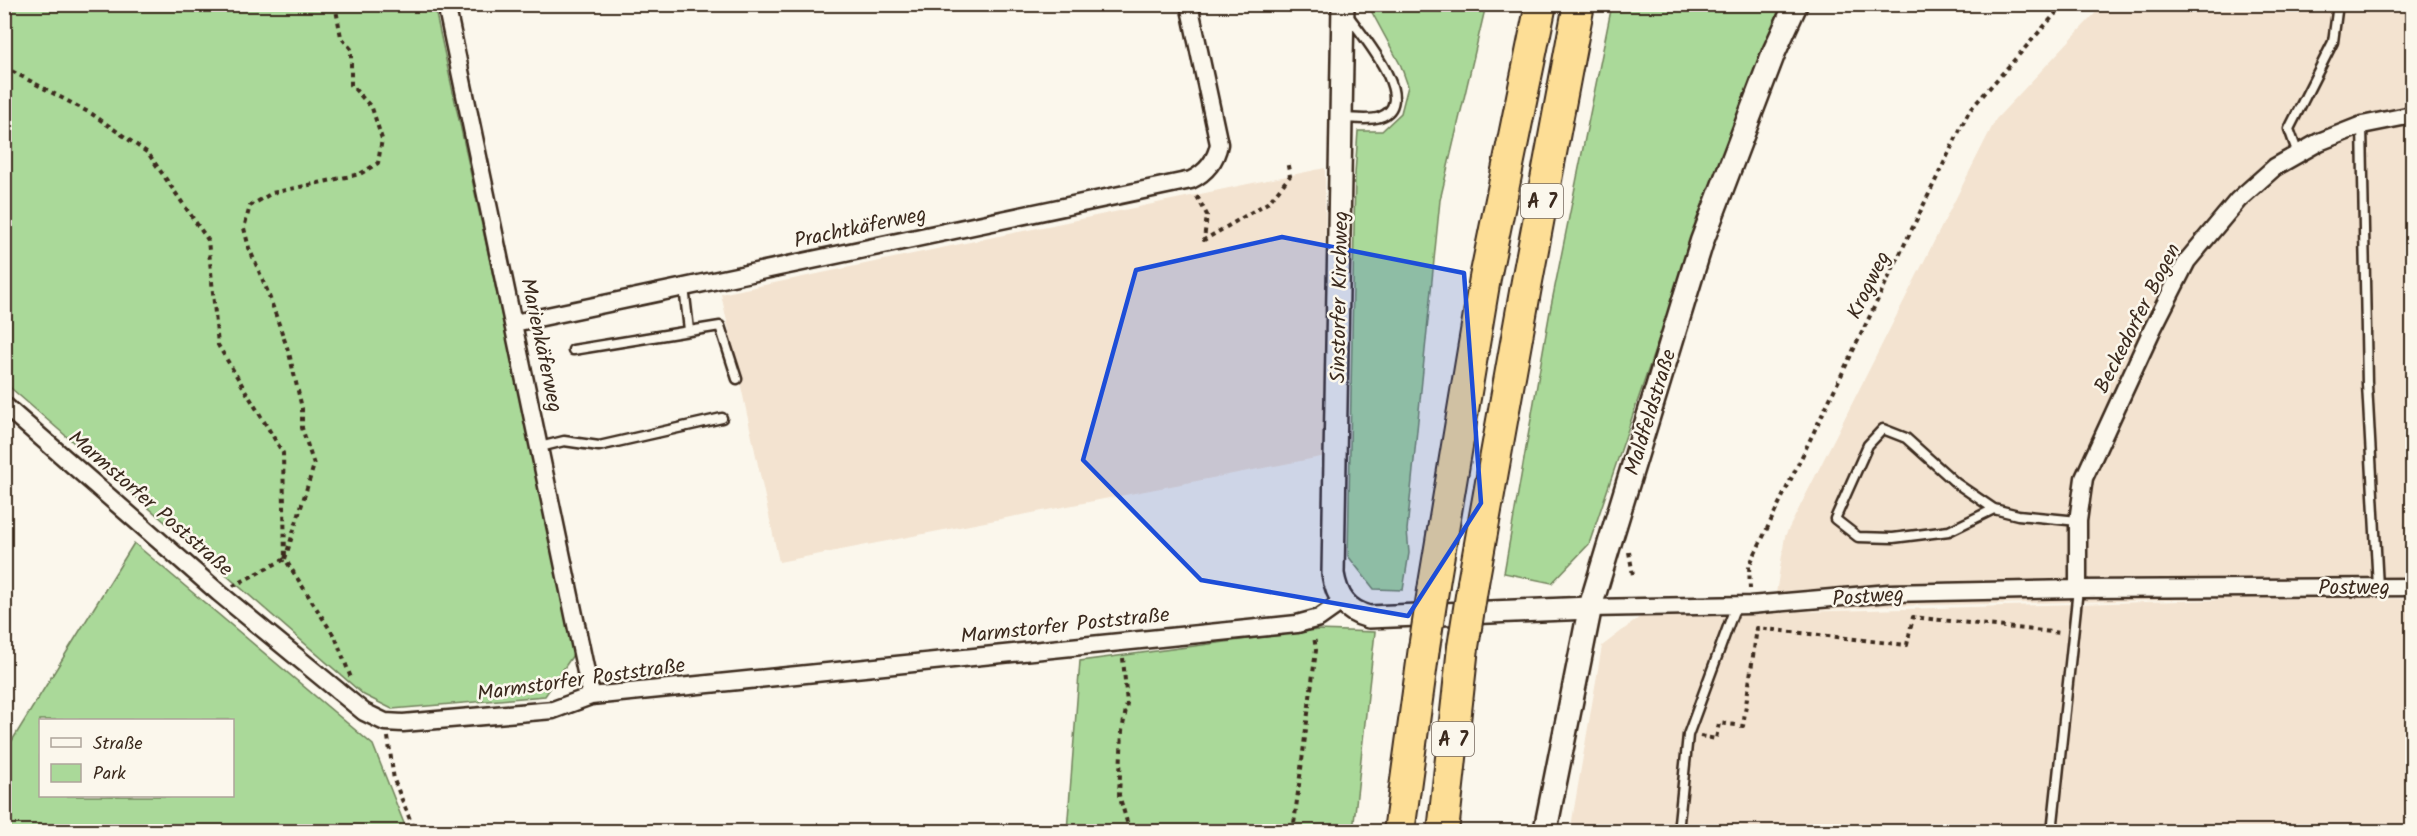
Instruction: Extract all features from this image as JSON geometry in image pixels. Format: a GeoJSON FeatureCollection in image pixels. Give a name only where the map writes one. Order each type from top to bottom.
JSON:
{"type":"FeatureCollection","features":[{"type":"Feature","properties":{"kind":"highway","name":"A 7"},"geometry":{"type":"LineString","coordinates":[[1399,831],[1424,648],[1485,278],[1541,4]]}},
{"type":"Feature","properties":{"kind":"highway","name":"A 7"},"geometry":{"type":"LineString","coordinates":[[1443,831],[1463,647],[1473,583],[1579,4]]}},
{"type":"Feature","properties":{"kind":"main road","name":"Maldfeldstraße"},"geometry":{"type":"LineString","coordinates":[[1545,831],[1590,608],[1702,241],[1774,52],[1796,4]]}},
{"type":"Feature","properties":{"kind":"street","name":"Marienkäferweg"},"geometry":{"type":"LineString","coordinates":[[446,4],[591,696]]}},
{"type":"Feature","properties":{"kind":"street","name":"Prachtkäferweg"},"geometry":{"type":"LineString","coordinates":[[514,322],[1185,181],[1198,176],[1210,164],[1218,150],[1219,138],[1189,4]]}},
{"type":"Feature","properties":{"kind":"street","name":"Sinstorfer Kirchweg"},"geometry":{"type":"LineString","coordinates":[[1339,596],[1334,562],[1343,7]]}},
{"type":"Feature","properties":{"kind":"street","name":"Beckedorfer Bogen"},"geometry":{"type":"LineString","coordinates":[[2078,589],[2078,521],[2084,478],[2153,328],[2187,261],[2238,200],[2275,167],[2319,142],[2362,125],[2412,116]]}},
{"type":"Feature","properties":{"kind":"street","name":"Marmstorfer Poststraße"},"geometry":{"type":"LineString","coordinates":[[4,405],[219,593],[364,712],[386,722],[403,723],[553,710],[591,696],[1297,624],[1313,621],[1339,596]]}},
{"type":"Feature","properties":{"kind":"street","name":"Postweg"},"geometry":{"type":"LineString","coordinates":[[1339,596],[1353,612],[1369,617],[1590,608],[1743,605],[1889,593],[2078,589],[2412,587]]}},
{"type":"Feature","properties":{"kind":"lane"},"geometry":{"type":"LineString","coordinates":[[2298,154],[2289,129],[2333,42],[2338,4]]}},
{"type":"Feature","properties":{"kind":"lane"},"geometry":{"type":"LineString","coordinates":[[1342,118],[1383,116],[1392,108],[1395,96],[1388,75],[1343,7]]}},
{"type":"Feature","properties":{"kind":"lane"},"geometry":{"type":"LineString","coordinates":[[2362,125],[2367,384],[2378,587]]}},
{"type":"Feature","properties":{"kind":"lane"},"geometry":{"type":"LineString","coordinates":[[684,287],[688,330]]}},
{"type":"Feature","properties":{"kind":"lane"},"geometry":{"type":"LineString","coordinates":[[573,350],[720,326],[736,379]]}},
{"type":"Feature","properties":{"kind":"lane"},"geometry":{"type":"LineString","coordinates":[[540,447],[564,441],[599,446],[722,418]]}},
{"type":"Feature","properties":{"kind":"lane"},"geometry":{"type":"LineString","coordinates":[[1994,509],[1949,531],[1893,538],[1858,537],[1835,519],[1868,445],[1883,429],[1906,438],[1961,487],[1994,509],[2078,521]]}},
{"type":"Feature","properties":{"kind":"lane"},"geometry":{"type":"LineString","coordinates":[[2052,831],[2078,589]]}},
{"type":"Feature","properties":{"kind":"lane"},"geometry":{"type":"LineString","coordinates":[[1678,831],[1688,735],[1743,605]]}},
{"type":"Feature","properties":{"kind":"path"},"geometry":{"type":"LineString","coordinates":[[219,593],[285,559],[314,465],[302,428],[302,408],[289,353],[267,290],[249,248],[244,228],[250,206],[272,193],[360,174],[378,163],[382,139],[372,108],[351,85],[351,49],[341,37],[334,4]]}},
{"type":"Feature","properties":{"kind":"path","name":"Krogweg"},"geometry":{"type":"LineString","coordinates":[[1743,605],[1749,566],[1969,111],[2064,4]]}},
{"type":"Feature","properties":{"kind":"path"},"geometry":{"type":"LineString","coordinates":[[4,67],[92,114],[148,153],[208,240],[218,345],[283,453],[285,559],[336,639],[364,712]]}},
{"type":"Feature","properties":{"kind":"path"},"geometry":{"type":"LineString","coordinates":[[1185,181],[1197,194],[1207,215],[1204,240],[1269,202],[1290,177],[1287,161]]}},
{"type":"Feature","properties":{"kind":"path"},"geometry":{"type":"LineString","coordinates":[[1628,549],[1633,575]]}},
{"type":"Feature","properties":{"kind":"path"},"geometry":{"type":"LineString","coordinates":[[1688,735],[1716,739],[1719,723],[1743,726],[1757,628],[1907,645],[1913,617],[2073,634]]}},
{"type":"Feature","properties":{"kind":"path"},"geometry":{"type":"LineString","coordinates":[[1293,831],[1316,650],[1313,621]]}},
{"type":"Feature","properties":{"kind":"path"},"geometry":{"type":"LineString","coordinates":[[1121,642],[1127,704],[1122,731],[1119,795],[1130,831]]}},
{"type":"Feature","properties":{"kind":"path"},"geometry":{"type":"LineString","coordinates":[[386,722],[394,780],[415,831]]}},
{"type":"Feature","properties":{"kind":"highlighted area"},"geometry":{"type":"Polygon","coordinates":[[[1282,237],[1464,273],[1481,503],[1408,616],[1201,580],[1083,460],[1136,270],[1282,237]]]}},
{"type":"Feature","properties":{"kind":"shaded area"},"geometry":{"type":"Polygon","coordinates":[[[2103,5],[2412,5],[2412,595],[2343,597],[2412,599],[2412,831],[1570,832],[1602,646],[1640,617],[1773,613],[1785,536],[1996,119],[2103,5]],[[2215,600],[1888,606],[1800,612],[2215,600]]]}},
{"type":"Feature","properties":{"kind":"shaded area"},"geometry":{"type":"Polygon","coordinates":[[[1325,168],[1326,456],[779,562],[721,294],[1325,168]]]}},
{"type":"Feature","properties":{"kind":"green space"},"geometry":{"type":"Polygon","coordinates":[[[5,5],[434,5],[575,652],[545,696],[392,709],[364,695],[5,383],[5,5]]]}},
{"type":"Feature","properties":{"kind":"green space"},"geometry":{"type":"Polygon","coordinates":[[[1368,5],[1486,5],[1440,200],[1407,530],[1409,553],[1403,590],[1374,589],[1348,556],[1355,174],[1358,131],[1382,131],[1401,113],[1408,86],[1401,66],[1368,5]]]}},
{"type":"Feature","properties":{"kind":"green space"},"geometry":{"type":"Polygon","coordinates":[[[1612,5],[1781,5],[1694,235],[1589,544],[1552,583],[1504,573],[1550,311],[1612,5]]]}},
{"type":"Feature","properties":{"kind":"green space"},"geometry":{"type":"Polygon","coordinates":[[[134,543],[373,745],[407,831],[5,831],[5,752],[134,543]]]}},
{"type":"Feature","properties":{"kind":"green space"},"geometry":{"type":"Polygon","coordinates":[[[1318,630],[1375,632],[1353,831],[1067,831],[1080,661],[1318,630]]]}}]}
